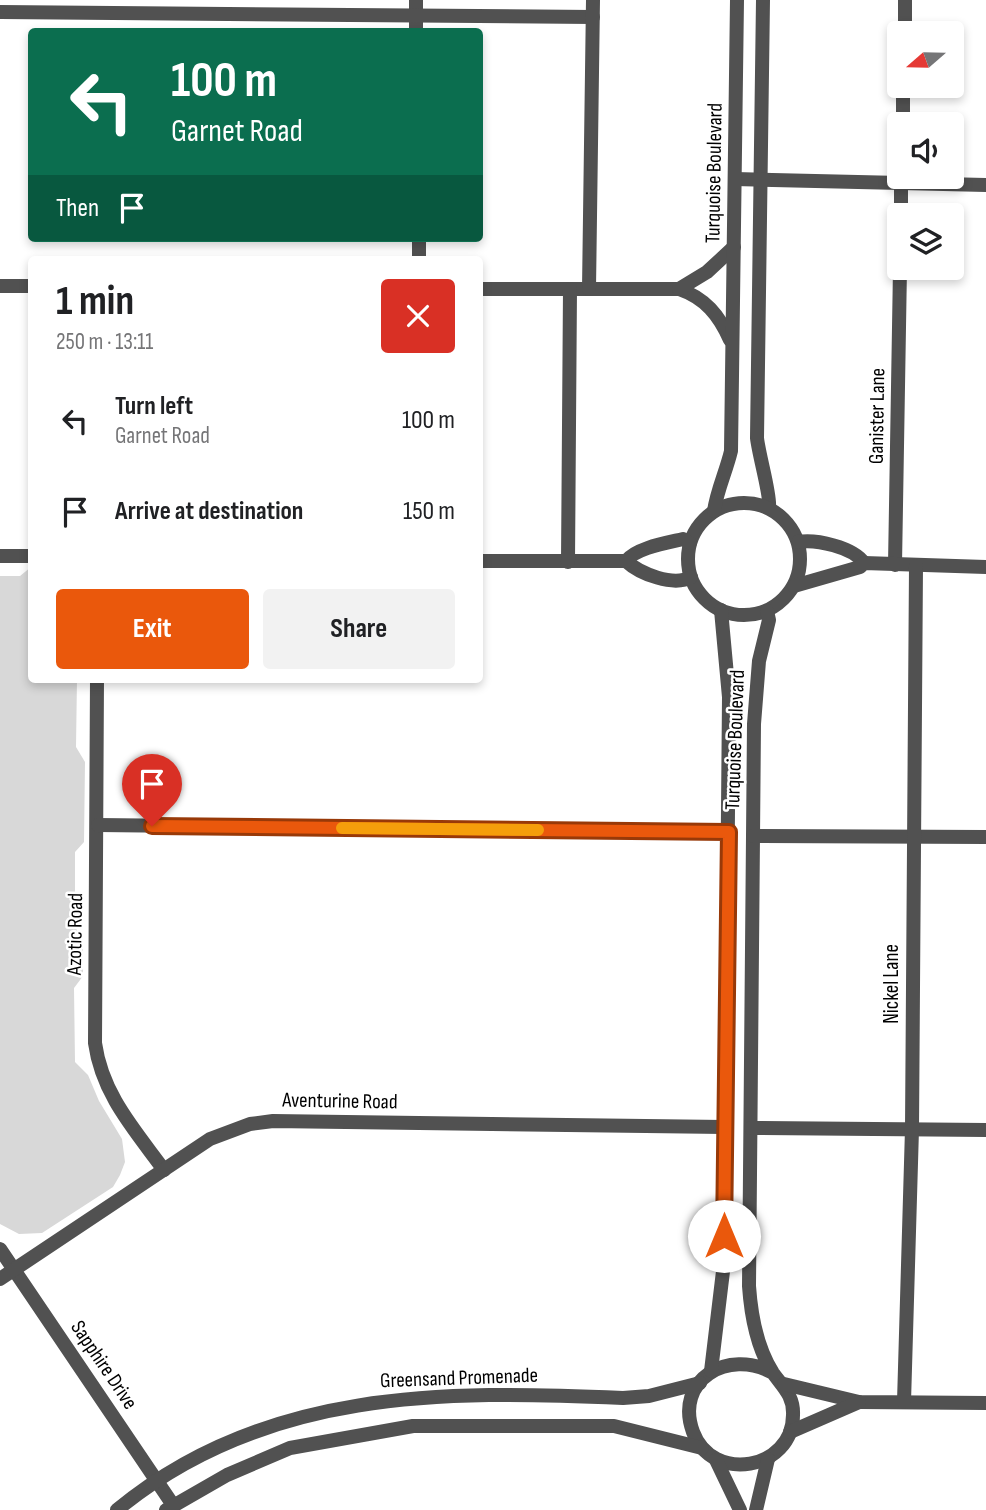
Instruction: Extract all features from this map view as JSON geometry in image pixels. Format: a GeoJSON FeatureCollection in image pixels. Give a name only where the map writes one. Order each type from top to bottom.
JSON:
{"type":"FeatureCollection","features":[{"type":"Feature","properties":{"kind":"street"},"geometry":{"type":"LineString","coordinates":[[589,289],[593,0]]}},
{"type":"Feature","properties":{"kind":"street","name":"Turquoise Boulevard"},"geometry":{"type":"LineString","coordinates":[[714,511],[716,494],[725,475],[731,451],[737,0]]}},
{"type":"Feature","properties":{"kind":"street"},"geometry":{"type":"LineString","coordinates":[[763,0],[757,438],[759,462],[771,499],[769,507]]}},
{"type":"Feature","properties":{"kind":"street"},"geometry":{"type":"LineString","coordinates":[[905,0],[905,21]]}},
{"type":"Feature","properties":{"kind":"street"},"geometry":{"type":"LineString","coordinates":[[0,12],[416,7],[593,17]]}},
{"type":"Feature","properties":{"kind":"street"},"geometry":{"type":"LineString","coordinates":[[416,7],[416,28]]}},
{"type":"Feature","properties":{"kind":"street"},"geometry":{"type":"LineString","coordinates":[[735,178],[887,179]]}},
{"type":"Feature","properties":{"kind":"street"},"geometry":{"type":"LineString","coordinates":[[964,183],[986,185]]}},
{"type":"Feature","properties":{"kind":"street"},"geometry":{"type":"LineString","coordinates":[[679,289],[707,272],[734,247]]}},
{"type":"Feature","properties":{"kind":"street","name":"Ganister Lane"},"geometry":{"type":"LineString","coordinates":[[895,565],[900,280]]}},
{"type":"Feature","properties":{"kind":"street"},"geometry":{"type":"LineString","coordinates":[[0,286],[28,286]]}},
{"type":"Feature","properties":{"kind":"street"},"geometry":{"type":"LineString","coordinates":[[483,289],[679,289],[699,296],[722,323],[733,345]]}},
{"type":"Feature","properties":{"kind":"street"},"geometry":{"type":"LineString","coordinates":[[568,562],[570,289]]}},
{"type":"Feature","properties":{"kind":"street"},"geometry":{"type":"LineString","coordinates":[[750,502],[769,507],[792,528],[798,542],[801,565],[794,586],[781,602],[766,611],[750,615],[721,610],[708,602],[691,577],[690,543],[704,519],[714,511],[732,503],[750,502]]}},
{"type":"Feature","properties":{"kind":"street"},"geometry":{"type":"LineString","coordinates":[[626,561],[631,555],[683,539],[690,543]]}},
{"type":"Feature","properties":{"kind":"street"},"geometry":{"type":"LineString","coordinates":[[798,542],[810,540],[859,555],[864,563]]}},
{"type":"Feature","properties":{"kind":"street"},"geometry":{"type":"LineString","coordinates":[[0,556],[28,556]]}},
{"type":"Feature","properties":{"kind":"street"},"geometry":{"type":"LineString","coordinates":[[483,561],[626,561],[633,567],[674,582],[691,577]]}},
{"type":"Feature","properties":{"kind":"street"},"geometry":{"type":"LineString","coordinates":[[794,586],[860,567],[864,563],[986,567]]}},
{"type":"Feature","properties":{"kind":"street","name":"Nickel Lane"},"geometry":{"type":"LineString","coordinates":[[904,1402],[912,1129],[916,566]]}},
{"type":"Feature","properties":{"kind":"street","name":"Turquoise Boulevard"},"geometry":{"type":"LineString","coordinates":[[711,1371],[723,1293],[729,697],[721,610]]}},
{"type":"Feature","properties":{"kind":"street","name":"Turquoise Boulevard"},"geometry":{"type":"LineString","coordinates":[[766,611],[769,620],[759,662],[754,724],[751,1308],[759,1341],[773,1373]]}},
{"type":"Feature","properties":{"kind":"street","name":"Azotic Road"},"geometry":{"type":"LineString","coordinates":[[97,683],[96,1055],[112,1100],[164,1170]]}},
{"type":"Feature","properties":{"kind":"street"},"geometry":{"type":"LineString","coordinates":[[98,825],[729,832]]}},
{"type":"Feature","properties":{"kind":"street"},"geometry":{"type":"LineString","coordinates":[[753,836],[986,837]]}},
{"type":"Feature","properties":{"kind":"street","name":"Aventurine Road"},"geometry":{"type":"LineString","coordinates":[[0,1279],[227,1130],[273,1121],[724,1127]]}},
{"type":"Feature","properties":{"kind":"street"},"geometry":{"type":"LineString","coordinates":[[751,1128],[986,1130]]}},
{"type":"Feature","properties":{"kind":"street","name":"Sapphire Drive"},"geometry":{"type":"LineString","coordinates":[[0,1249],[156,1480],[169,1507]]}},
{"type":"Feature","properties":{"kind":"street"},"geometry":{"type":"LineString","coordinates":[[716,1460],[742,1465],[768,1459],[782,1447],[790,1432],[794,1415],[791,1399],[784,1384],[773,1373],[759,1365],[742,1362],[711,1371],[692,1397],[690,1415],[693,1432],[702,1448],[716,1460],[740,1510]]}},
{"type":"Feature","properties":{"kind":"street","name":"Greensand Promenade"},"geometry":{"type":"LineString","coordinates":[[117,1510],[156,1480],[227,1443],[302,1416],[338,1407],[449,1395],[623,1398],[649,1396],[700,1383]]}},
{"type":"Feature","properties":{"kind":"street"},"geometry":{"type":"LineString","coordinates":[[784,1384],[859,1402],[986,1403]]}},
{"type":"Feature","properties":{"kind":"street"},"geometry":{"type":"LineString","coordinates":[[790,1432],[859,1402]]}},
{"type":"Feature","properties":{"kind":"street"},"geometry":{"type":"LineString","coordinates":[[169,1507],[227,1475],[290,1448],[332,1438],[413,1426],[614,1426],[702,1448]]}},
{"type":"Feature","properties":{"kind":"street"},"geometry":{"type":"LineString","coordinates":[[756,1510],[768,1459]]}},
{"type":"Feature","properties":{"kind":"shaded area"},"geometry":{"type":"Polygon","coordinates":[[[28,569],[28,683],[77,683],[76,747],[85,762],[84,842],[75,852],[75,927],[83,939],[83,976],[74,988],[75,1062],[88,1075],[99,1101],[122,1139],[125,1162],[113,1187],[42,1233],[19,1234],[0,1224],[0,576],[20,576],[28,569]]]}},
{"type":"Feature","properties":{"kind":"slow traffic"},"geometry":{"type":"LineString","coordinates":[[342,828],[538,830]]}},
{"type":"Feature","properties":{"kind":"route"},"geometry":{"type":"LineString","coordinates":[[152,826],[729,832],[724,1236]]}}]}
